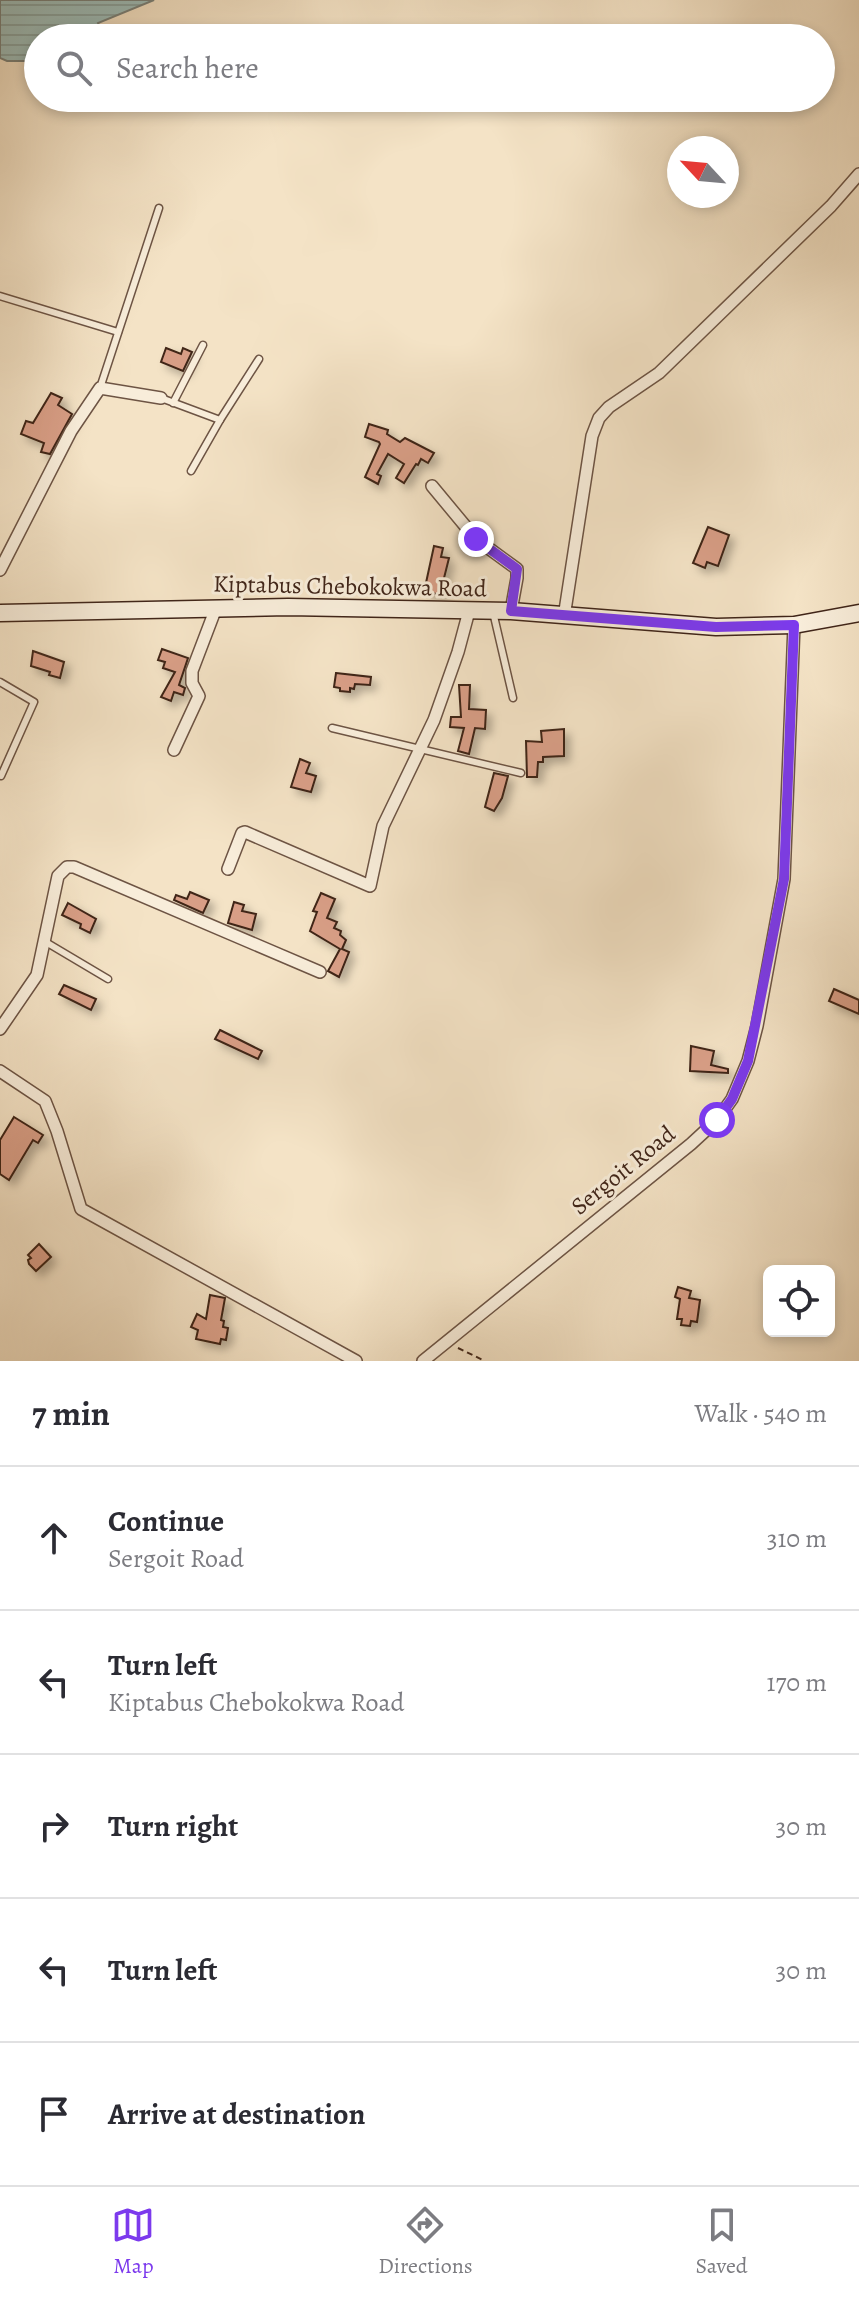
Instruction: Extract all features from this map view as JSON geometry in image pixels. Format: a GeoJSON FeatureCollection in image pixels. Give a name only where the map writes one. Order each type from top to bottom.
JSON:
{"type":"FeatureCollection","features":[{"type":"Feature","properties":{"kind":"street"},"geometry":{"type":"LineString","coordinates":[[564,617],[592,436],[599,418],[609,407],[659,373],[831,206],[859,174]]}},
{"type":"Feature","properties":{"kind":"street"},"geometry":{"type":"LineString","coordinates":[[0,570],[71,431],[100,388],[161,398]]}},
{"type":"Feature","properties":{"kind":"street"},"geometry":{"type":"LineString","coordinates":[[432,486],[476,539],[517,569],[511,611]]}},
{"type":"Feature","properties":{"kind":"street"},"geometry":{"type":"LineString","coordinates":[[174,750],[199,696],[190,678],[216,608]]}},
{"type":"Feature","properties":{"kind":"street","name":"Kiptabus Chebokokwa Road"},"geometry":{"type":"LineString","coordinates":[[0,613],[216,608],[511,611],[716,627],[794,625],[859,613]]}},
{"type":"Feature","properties":{"kind":"street"},"geometry":{"type":"LineString","coordinates":[[228,869],[245,832],[370,886],[383,826],[421,749],[458,652],[469,611]]}},
{"type":"Feature","properties":{"kind":"street","name":"Sergoit Road"},"geometry":{"type":"LineString","coordinates":[[423,1361],[691,1144],[717,1120],[732,1099],[748,1061],[757,1026],[784,879],[794,625]]}},
{"type":"Feature","properties":{"kind":"street"},"geometry":{"type":"LineString","coordinates":[[0,1029],[37,975],[58,876],[65,869],[74,867],[320,972]]}},
{"type":"Feature","properties":{"kind":"street"},"geometry":{"type":"LineString","coordinates":[[0,1071],[45,1101],[81,1209],[356,1361]]}},
{"type":"Feature","properties":{"kind":"lane"},"geometry":{"type":"LineString","coordinates":[[100,388],[159,208]]}},
{"type":"Feature","properties":{"kind":"lane"},"geometry":{"type":"LineString","coordinates":[[0,296],[118,332]]}},
{"type":"Feature","properties":{"kind":"lane"},"geometry":{"type":"LineString","coordinates":[[173,403],[203,345]]}},
{"type":"Feature","properties":{"kind":"lane"},"geometry":{"type":"LineString","coordinates":[[191,471],[259,359]]}},
{"type":"Feature","properties":{"kind":"lane"},"geometry":{"type":"LineString","coordinates":[[161,398],[220,420]]}},
{"type":"Feature","properties":{"kind":"lane"},"geometry":{"type":"LineString","coordinates":[[493,612],[513,698]]}},
{"type":"Feature","properties":{"kind":"lane"},"geometry":{"type":"LineString","coordinates":[[0,682],[34,702],[1,776]]}},
{"type":"Feature","properties":{"kind":"lane"},"geometry":{"type":"LineString","coordinates":[[332,728],[521,773]]}},
{"type":"Feature","properties":{"kind":"lane"},"geometry":{"type":"LineString","coordinates":[[44,941],[108,979]]}},
{"type":"Feature","properties":{"kind":"path"},"geometry":{"type":"LineString","coordinates":[[446,1343],[485,1361]]}},
{"type":"Feature","properties":{"kind":"water"},"geometry":{"type":"Polygon","coordinates":[[[0,0],[154,0],[98,24],[24,24],[24,61],[0,58],[0,0]]]}},
{"type":"Feature","properties":{"kind":"building"},"geometry":{"type":"Polygon","coordinates":[[[166,348],[181,354],[183,348],[192,352],[183,371],[161,362],[166,348]]]}},
{"type":"Feature","properties":{"kind":"building"},"geometry":{"type":"Polygon","coordinates":[[[51,393],[62,398],[58,405],[72,414],[50,454],[41,452],[44,443],[21,434],[26,421],[33,423],[51,393]]]}},
{"type":"Feature","properties":{"kind":"building"},"geometry":{"type":"Polygon","coordinates":[[[369,424],[388,430],[387,434],[400,442],[405,438],[434,453],[428,463],[421,459],[416,464],[404,483],[396,478],[404,464],[388,454],[377,474],[381,476],[378,484],[365,477],[380,444],[365,437],[369,424]]]}},
{"type":"Feature","properties":{"kind":"building"},"geometry":{"type":"Polygon","coordinates":[[[708,527],[729,535],[718,566],[707,562],[705,568],[693,563],[708,527]]]}},
{"type":"Feature","properties":{"kind":"building"},"geometry":{"type":"Polygon","coordinates":[[[434,546],[443,548],[441,557],[449,558],[442,586],[443,595],[424,592],[434,546]]]}},
{"type":"Feature","properties":{"kind":"building"},"geometry":{"type":"Polygon","coordinates":[[[162,649],[188,658],[179,685],[185,688],[183,695],[174,692],[171,701],[161,697],[175,672],[163,668],[165,662],[158,660],[162,649]]]}},
{"type":"Feature","properties":{"kind":"building"},"geometry":{"type":"Polygon","coordinates":[[[33,651],[64,662],[60,678],[31,666],[33,651]]]}},
{"type":"Feature","properties":{"kind":"building"},"geometry":{"type":"Polygon","coordinates":[[[336,673],[371,677],[370,685],[355,684],[350,692],[340,691],[340,688],[334,687],[336,673]]]}},
{"type":"Feature","properties":{"kind":"building"},"geometry":{"type":"Polygon","coordinates":[[[459,685],[470,685],[469,709],[486,710],[485,729],[475,728],[469,754],[458,751],[464,728],[450,727],[451,717],[461,717],[459,685]]]}},
{"type":"Feature","properties":{"kind":"building"},"geometry":{"type":"Polygon","coordinates":[[[564,729],[564,756],[543,757],[543,762],[538,762],[537,777],[527,777],[526,741],[542,742],[541,731],[564,729]]]}},
{"type":"Feature","properties":{"kind":"building"},"geometry":{"type":"Polygon","coordinates":[[[300,759],[310,763],[306,773],[316,776],[311,792],[291,787],[300,759]]]}},
{"type":"Feature","properties":{"kind":"building"},"geometry":{"type":"Polygon","coordinates":[[[494,773],[508,776],[502,798],[494,811],[485,807],[494,773]]]}},
{"type":"Feature","properties":{"kind":"building"},"geometry":{"type":"Polygon","coordinates":[[[190,892],[209,900],[203,913],[174,900],[176,895],[187,899],[190,892]]]}},
{"type":"Feature","properties":{"kind":"building"},"geometry":{"type":"Polygon","coordinates":[[[321,893],[335,899],[327,918],[337,922],[334,928],[341,931],[340,935],[346,940],[342,949],[349,952],[339,977],[328,971],[340,949],[310,931],[317,912],[313,911],[321,893]]]}},
{"type":"Feature","properties":{"kind":"building"},"geometry":{"type":"Polygon","coordinates":[[[234,902],[244,905],[242,911],[256,914],[252,930],[228,923],[234,902]]]}},
{"type":"Feature","properties":{"kind":"building"},"geometry":{"type":"Polygon","coordinates":[[[68,903],[96,919],[90,933],[80,928],[81,924],[62,915],[68,903]]]}},
{"type":"Feature","properties":{"kind":"building"},"geometry":{"type":"Polygon","coordinates":[[[64,985],[96,999],[91,1010],[59,994],[64,985]]]}},
{"type":"Feature","properties":{"kind":"building"},"geometry":{"type":"Polygon","coordinates":[[[834,989],[859,1000],[859,1014],[829,1001],[834,989]]]}},
{"type":"Feature","properties":{"kind":"building"},"geometry":{"type":"Polygon","coordinates":[[[220,1030],[262,1051],[258,1059],[215,1039],[220,1030]]]}},
{"type":"Feature","properties":{"kind":"building"},"geometry":{"type":"Polygon","coordinates":[[[691,1046],[714,1051],[711,1065],[728,1069],[728,1073],[690,1071],[691,1046]]]}},
{"type":"Feature","properties":{"kind":"building"},"geometry":{"type":"Polygon","coordinates":[[[14,1117],[43,1135],[38,1143],[33,1140],[9,1180],[0,1174],[0,1140],[14,1117]]]}},
{"type":"Feature","properties":{"kind":"building"},"geometry":{"type":"Polygon","coordinates":[[[39,1244],[51,1257],[36,1271],[29,1264],[31,1258],[28,1255],[39,1244]]]}},
{"type":"Feature","properties":{"kind":"building"},"geometry":{"type":"Polygon","coordinates":[[[678,1287],[691,1291],[689,1298],[700,1300],[697,1322],[691,1321],[690,1326],[681,1325],[682,1319],[677,1319],[680,1299],[675,1297],[678,1287]]]}},
{"type":"Feature","properties":{"kind":"building"},"geometry":{"type":"Polygon","coordinates":[[[210,1295],[225,1298],[221,1320],[224,1321],[223,1327],[228,1328],[226,1340],[221,1339],[220,1344],[196,1339],[198,1330],[191,1327],[197,1314],[206,1319],[210,1295]]]}},
{"type":"Feature","properties":{"kind":"route"},"geometry":{"type":"LineString","coordinates":[[476,539],[517,569],[511,611],[716,627],[794,625],[784,879],[748,1061],[732,1099],[717,1120]]}}]}
